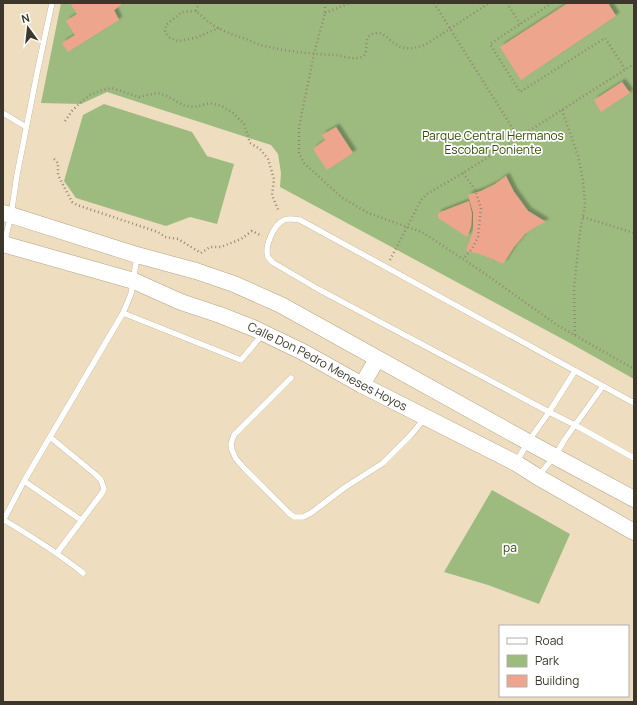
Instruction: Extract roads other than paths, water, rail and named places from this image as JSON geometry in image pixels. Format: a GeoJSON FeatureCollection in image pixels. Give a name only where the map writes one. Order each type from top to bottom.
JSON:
{"type":"FeatureCollection","features":[{"type":"Feature","properties":{"kind":"street"},"geometry":{"type":"LineString","coordinates":[[7,214],[137,255],[196,271],[234,284],[281,305],[634,499]]}},
{"type":"Feature","properties":{"kind":"street","name":"Calle Don Pedro Meneses Hoyos"},"geometry":{"type":"LineString","coordinates":[[4,244],[134,281],[181,302],[220,315],[264,333],[303,352],[362,385],[516,463],[634,532]]}},
{"type":"Feature","properties":{"kind":"street"},"geometry":{"type":"LineString","coordinates":[[362,385],[377,359]]}},
{"type":"Feature","properties":{"kind":"lane"},"geometry":{"type":"LineString","coordinates":[[4,244],[7,214],[17,175],[52,3]]}},
{"type":"Feature","properties":{"kind":"lane"},"geometry":{"type":"LineString","coordinates":[[3,113],[26,128]]}},
{"type":"Feature","properties":{"kind":"lane"},"geometry":{"type":"LineString","coordinates":[[634,402],[300,220],[291,218],[283,220],[276,227],[269,240],[268,256],[272,262],[634,458]]}},
{"type":"Feature","properties":{"kind":"lane"},"geometry":{"type":"LineString","coordinates":[[83,573],[57,553],[23,531],[3,521],[24,480],[123,313],[131,294],[137,255]]}},
{"type":"Feature","properties":{"kind":"lane"},"geometry":{"type":"LineString","coordinates":[[123,313],[240,360],[264,333]]}},
{"type":"Feature","properties":{"kind":"lane"},"geometry":{"type":"LineString","coordinates":[[516,463],[528,442],[575,371]]}},
{"type":"Feature","properties":{"kind":"lane"},"geometry":{"type":"LineString","coordinates":[[291,378],[234,435],[231,444],[236,459],[294,517],[302,517],[311,513],[344,488],[383,463],[410,436],[426,417]]}},
{"type":"Feature","properties":{"kind":"lane"},"geometry":{"type":"LineString","coordinates":[[538,477],[555,456],[603,386]]}},
{"type":"Feature","properties":{"kind":"lane"},"geometry":{"type":"LineString","coordinates":[[50,437],[95,474],[101,480],[104,489],[57,553]]}},
{"type":"Feature","properties":{"kind":"lane"},"geometry":{"type":"LineString","coordinates":[[24,480],[81,520]]}},
{"type":"Feature","properties":{"kind":"park label","name":"Parque Central Hermanos Escobar Poniente"},"geometry":{"type":"Point","coordinates":[493,143]}},
{"type":"Feature","properties":{"kind":"park label","name":"pa"},"geometry":{"type":"Point","coordinates":[510,548]}}]}
